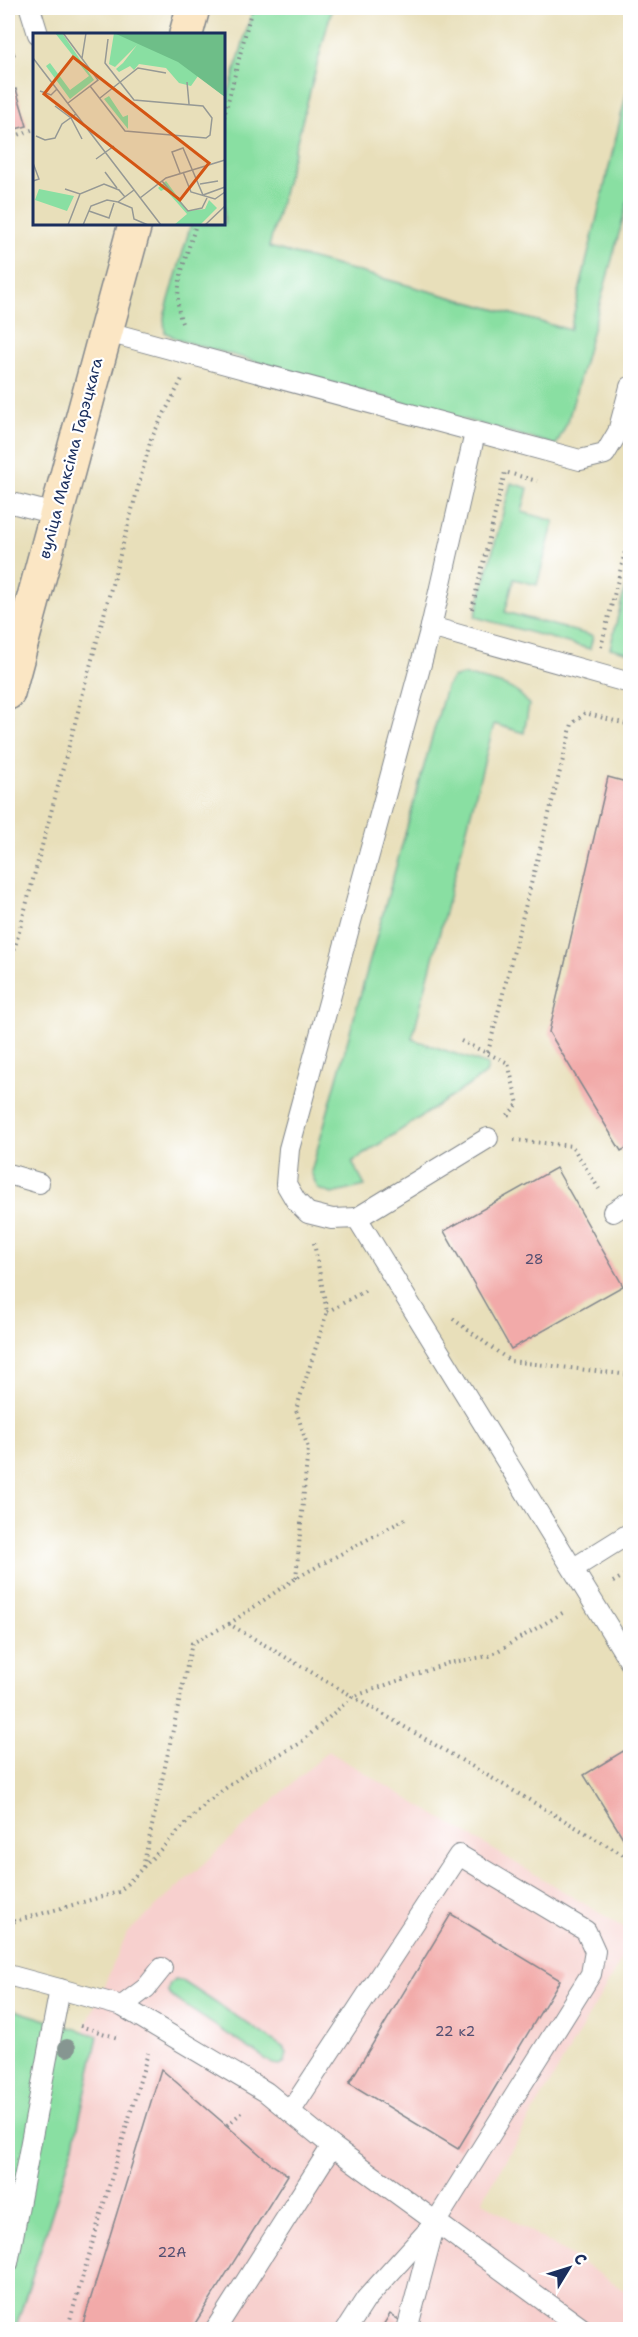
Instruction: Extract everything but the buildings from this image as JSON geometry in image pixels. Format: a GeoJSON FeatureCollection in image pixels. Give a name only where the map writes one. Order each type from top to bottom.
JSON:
{"type":"FeatureCollection","features":[{"type":"Feature","properties":{"kind":"main road"},"geometry":{"type":"LineString","coordinates":[[186,33],[193,8]]}},
{"type":"Feature","properties":{"kind":"main road","name":"вуліца Максіма Гарэцкага"},"geometry":{"type":"LineString","coordinates":[[8,693],[104,331],[135,225]]}},
{"type":"Feature","properties":{"kind":"lane"},"geometry":{"type":"LineString","coordinates":[[30,8],[38,33]]}},
{"type":"Feature","properties":{"kind":"lane"},"geometry":{"type":"LineString","coordinates":[[104,331],[580,460],[605,454],[618,432],[630,387]]}},
{"type":"Feature","properties":{"kind":"lane"},"geometry":{"type":"LineString","coordinates":[[475,433],[431,627],[289,1149],[286,1184],[296,1201],[308,1213],[332,1219],[357,1218],[488,1138]]}},
{"type":"Feature","properties":{"kind":"lane"},"geometry":{"type":"LineString","coordinates":[[8,502],[55,514]]}},
{"type":"Feature","properties":{"kind":"lane"},"geometry":{"type":"LineString","coordinates":[[431,627],[630,683]]}},
{"type":"Feature","properties":{"kind":"lane"},"geometry":{"type":"LineString","coordinates":[[8,1174],[39,1183]]}},
{"type":"Feature","properties":{"kind":"lane"},"geometry":{"type":"LineString","coordinates":[[613,1212],[630,1201]]}},
{"type":"Feature","properties":{"kind":"lane"},"geometry":{"type":"LineString","coordinates":[[357,1218],[630,1662]]}},
{"type":"Feature","properties":{"kind":"lane"},"geometry":{"type":"LineString","coordinates":[[574,1568],[630,1533]]}},
{"type":"Feature","properties":{"kind":"lane"},"geometry":{"type":"LineString","coordinates":[[290,2112],[459,1855],[586,1931],[595,1950],[591,1974],[435,2223],[366,2299],[346,2330]]}},
{"type":"Feature","properties":{"kind":"lane"},"geometry":{"type":"LineString","coordinates":[[122,2006],[146,1988],[162,1968]]}},
{"type":"Feature","properties":{"kind":"lane"},"geometry":{"type":"LineString","coordinates":[[8,1975],[122,2006],[266,2092],[332,2146],[584,2330]]}},
{"type":"Feature","properties":{"kind":"lane"},"geometry":{"type":"LineString","coordinates":[[8,2263],[60,1989]]}},
{"type":"Feature","properties":{"kind":"lane"},"geometry":{"type":"LineString","coordinates":[[214,2330],[332,2146]]}},
{"type":"Feature","properties":{"kind":"lane"},"geometry":{"type":"LineString","coordinates":[[408,2326],[435,2223]]}},
{"type":"Feature","properties":{"kind":"path"},"geometry":{"type":"LineString","coordinates":[[225,113],[252,8]]}},
{"type":"Feature","properties":{"kind":"path"},"geometry":{"type":"LineString","coordinates":[[8,139],[33,129]]}},
{"type":"Feature","properties":{"kind":"path"},"geometry":{"type":"LineString","coordinates":[[8,973],[152,439],[194,356],[179,316],[179,285],[196,225]]}},
{"type":"Feature","properties":{"kind":"path"},"geometry":{"type":"LineString","coordinates":[[469,620],[505,472],[537,482]]}},
{"type":"Feature","properties":{"kind":"path"},"geometry":{"type":"LineString","coordinates":[[600,654],[630,531]]}},
{"type":"Feature","properties":{"kind":"path"},"geometry":{"type":"LineString","coordinates":[[488,1052],[572,724],[585,713],[630,725]]}},
{"type":"Feature","properties":{"kind":"path"},"geometry":{"type":"LineString","coordinates":[[461,1041],[508,1063],[518,1104],[488,1138]]}},
{"type":"Feature","properties":{"kind":"path"},"geometry":{"type":"LineString","coordinates":[[488,1138],[572,1146],[613,1212]]}},
{"type":"Feature","properties":{"kind":"path"},"geometry":{"type":"LineString","coordinates":[[296,1578],[308,1449],[296,1410],[327,1312],[308,1213]]}},
{"type":"Feature","properties":{"kind":"path"},"geometry":{"type":"LineString","coordinates":[[327,1312],[393,1274]]}},
{"type":"Feature","properties":{"kind":"path"},"geometry":{"type":"LineString","coordinates":[[447,1314],[510,1361],[630,1375]]}},
{"type":"Feature","properties":{"kind":"path"},"geometry":{"type":"LineString","coordinates":[[143,1867],[192,1643],[229,1624],[296,1578],[409,1517]]}},
{"type":"Feature","properties":{"kind":"path"},"geometry":{"type":"LineString","coordinates":[[8,1923],[119,1892],[207,1802],[250,1770],[299,1744],[352,1697],[448,1663],[489,1656],[630,1572]]}},
{"type":"Feature","properties":{"kind":"path"},"geometry":{"type":"LineString","coordinates":[[229,1624],[630,1859]]}},
{"type":"Feature","properties":{"kind":"path"},"geometry":{"type":"LineString","coordinates":[[53,2018],[128,2041]]}},
{"type":"Feature","properties":{"kind":"path"},"geometry":{"type":"LineString","coordinates":[[67,2330],[150,2048]]}},
{"type":"Feature","properties":{"kind":"shaded area"},"geometry":{"type":"Polygon","coordinates":[[[328,1751],[630,1931],[630,1945],[482,2201],[630,2293],[630,2329],[8,2330],[77,2047],[127,1933],[328,1751]]]}},
{"type":"Feature","properties":{"kind":"green space"},"geometry":{"type":"Polygon","coordinates":[[[253,8],[332,8],[269,247],[570,330],[630,79],[630,193],[568,421],[556,445],[179,340],[165,332],[164,317],[191,225],[225,225],[225,106],[253,8]]]}},
{"type":"Feature","properties":{"kind":"green space"},"geometry":{"type":"Polygon","coordinates":[[[511,483],[528,488],[522,512],[554,521],[537,585],[514,579],[505,612],[593,636],[590,649],[475,617],[511,483]]]}},
{"type":"Feature","properties":{"kind":"green space"},"geometry":{"type":"Polygon","coordinates":[[[630,568],[630,653],[610,648],[630,568]]]}},
{"type":"Feature","properties":{"kind":"green space"},"geometry":{"type":"Polygon","coordinates":[[[463,675],[509,687],[529,705],[524,733],[494,724],[412,1039],[488,1065],[486,1074],[352,1162],[365,1186],[332,1194],[318,1189],[311,1172],[446,687],[452,678],[463,675]]]}},
{"type":"Feature","properties":{"kind":"green space"},"geometry":{"type":"Polygon","coordinates":[[[174,1979],[181,1980],[283,2047],[287,2053],[285,2062],[280,2065],[273,2064],[172,1997],[168,1992],[169,1985],[174,1979]]]}},
{"type":"Feature","properties":{"kind":"green space"},"geometry":{"type":"Polygon","coordinates":[[[8,2008],[98,2036],[74,2144],[15,2330],[8,2329],[8,2008]]]}}]}
